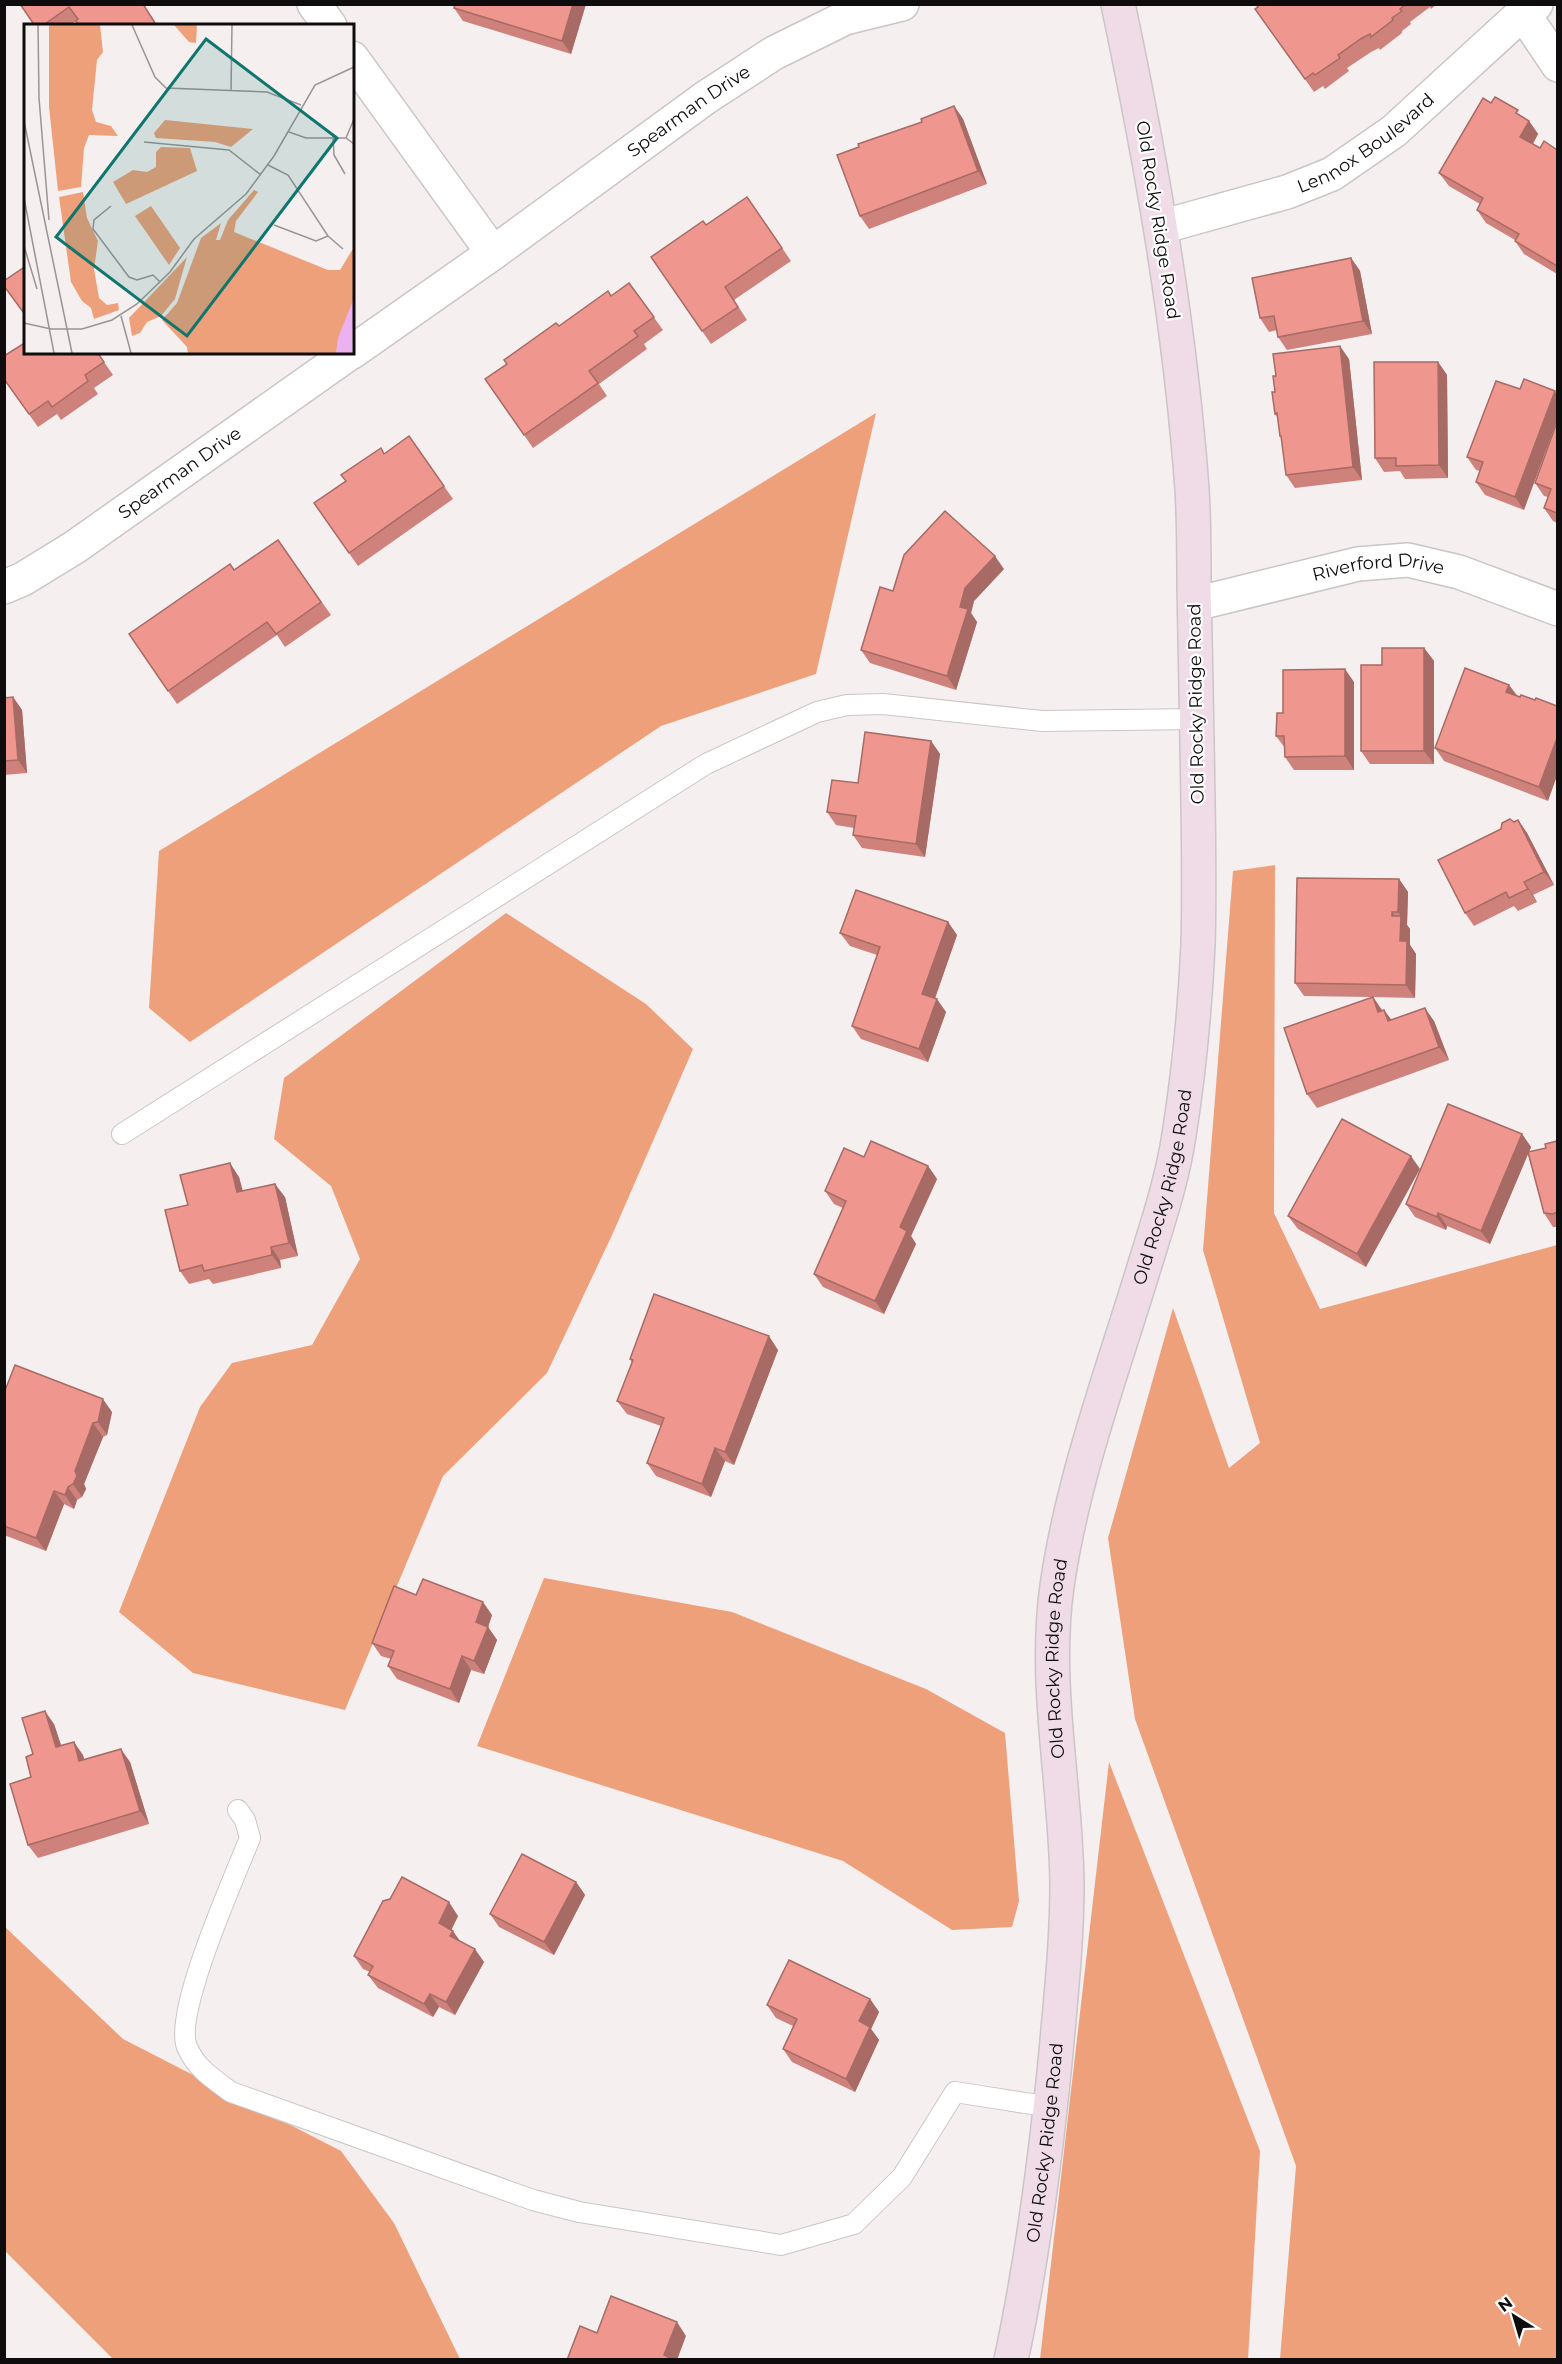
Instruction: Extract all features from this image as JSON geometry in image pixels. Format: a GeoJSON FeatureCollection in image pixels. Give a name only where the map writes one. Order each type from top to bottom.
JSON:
{"type":"FeatureCollection","features":[{"type":"Feature","properties":{"kind":"street"},"geometry":{"type":"LineString","coordinates":[[314,4],[329,24]]}},
{"type":"Feature","properties":{"kind":"street","name":"Spearman Drive"},"geometry":{"type":"LineString","coordinates":[[354,351],[493,253],[705,98],[774,53],[845,18],[902,4]]}},
{"type":"Feature","properties":{"kind":"street","name":"Old Rocky Ridge Road"},"geometry":{"type":"LineString","coordinates":[[1011,2360],[1034,2233],[1051,2106],[1063,1971],[1067,1889],[1065,1820],[1054,1698],[1053,1632],[1057,1588],[1071,1513],[1163,1206],[1178,1142],[1191,1045],[1198,945],[1193,495],[1181,369],[1161,227],[1118,4]]}},
{"type":"Feature","properties":{"kind":"street"},"geometry":{"type":"LineString","coordinates":[[1530,9],[1557,66]]}},
{"type":"Feature","properties":{"kind":"street","name":"Lennox Boulevard"},"geometry":{"type":"LineString","coordinates":[[1161,227],[1287,192],[1332,174],[1394,131],[1530,9]]}},
{"type":"Feature","properties":{"kind":"street"},"geometry":{"type":"LineString","coordinates":[[354,61],[493,253]]}},
{"type":"Feature","properties":{"kind":"street","name":"Spearman Drive"},"geometry":{"type":"LineString","coordinates":[[4,587],[23,579],[75,547],[349,354]]}},
{"type":"Feature","properties":{"kind":"street","name":"Riverford Drive"},"geometry":{"type":"LineString","coordinates":[[1195,604],[1358,564],[1408,560],[1459,572],[1557,609]]}},
{"type":"Feature","properties":{"kind":"lane"},"geometry":{"type":"LineString","coordinates":[[122,1134],[706,764],[817,712],[847,705],[883,704],[1041,721],[1197,719]]}},
{"type":"Feature","properties":{"kind":"lane"},"geometry":{"type":"LineString","coordinates":[[238,1810],[245,1820],[250,1838],[194,1983],[186,2014],[186,2044],[200,2069],[231,2092],[533,2200],[579,2212],[781,2245],[854,2224],[902,2177],[955,2092],[1051,2106]]}},
{"type":"Feature","properties":{"kind":"shaded area"},"geometry":{"type":"Polygon","coordinates":[[[876,413],[816,674],[661,726],[190,1042],[149,1008],[159,851],[876,413]]]}},
{"type":"Feature","properties":{"kind":"shaded area"},"geometry":{"type":"Polygon","coordinates":[[[1275,865],[1274,1213],[1320,1309],[1557,1245],[1557,2359],[1280,2359],[1296,2166],[1135,1719],[1108,1538],[1173,1308],[1229,1468],[1260,1443],[1203,1250],[1233,871],[1275,865]]]}},
{"type":"Feature","properties":{"kind":"shaded area"},"geometry":{"type":"Polygon","coordinates":[[[506,913],[646,1004],[693,1049],[613,1233],[547,1373],[443,1476],[345,1710],[193,1673],[119,1612],[200,1407],[232,1363],[312,1345],[360,1259],[331,1186],[274,1139],[284,1078],[506,913]]]}},
{"type":"Feature","properties":{"kind":"shaded area"},"geometry":{"type":"Polygon","coordinates":[[[544,1578],[732,1612],[926,1689],[1005,1733],[1019,1901],[1012,1927],[952,1930],[843,1861],[477,1746],[544,1578]]]}},
{"type":"Feature","properties":{"kind":"shaded area"},"geometry":{"type":"Polygon","coordinates":[[[1109,1762],[1260,2151],[1248,2359],[1040,2359],[1109,1762]]]}},
{"type":"Feature","properties":{"kind":"shaded area"},"geometry":{"type":"Polygon","coordinates":[[[4,1926],[123,2039],[341,2151],[394,2223],[460,2359],[113,2359],[5,2251],[4,1926]]]}},
{"type":"Feature","properties":{"kind":"building"},"geometry":{"type":"Polygon","coordinates":[[[20,4],[143,4],[156,24],[78,24],[76,21],[78,19],[69,7],[45,24],[34,24],[20,4]]]}},
{"type":"Feature","properties":{"kind":"building"},"geometry":{"type":"Polygon","coordinates":[[[455,4],[573,4],[562,41],[454,8],[455,4]]]}},
{"type":"Feature","properties":{"kind":"building"},"geometry":{"type":"Polygon","coordinates":[[[1256,4],[1406,4],[1400,9],[1402,11],[1392,18],[1393,20],[1371,37],[1370,34],[1362,38],[1338,55],[1340,58],[1305,79],[1255,9],[1258,7],[1256,4]]]}},
{"type":"Feature","properties":{"kind":"building"},"geometry":{"type":"Polygon","coordinates":[[[1495,97],[1518,110],[1516,113],[1529,121],[1520,137],[1540,148],[1544,141],[1557,150],[1557,266],[1515,241],[1519,234],[1477,210],[1483,198],[1439,173],[1483,98],[1491,103],[1495,97]]]}},
{"type":"Feature","properties":{"kind":"building"},"geometry":{"type":"Polygon","coordinates":[[[954,106],[978,171],[860,216],[837,155],[859,147],[858,144],[922,122],[921,119],[954,106]]]}},
{"type":"Feature","properties":{"kind":"building"},"geometry":{"type":"Polygon","coordinates":[[[747,197],[782,248],[725,287],[738,307],[702,331],[651,257],[703,221],[706,225],[747,197]]]}},
{"type":"Feature","properties":{"kind":"building"},"geometry":{"type":"Polygon","coordinates":[[[1351,258],[1363,321],[1278,337],[1274,316],[1260,318],[1252,278],[1351,258]]]}},
{"type":"Feature","properties":{"kind":"building"},"geometry":{"type":"Polygon","coordinates":[[[24,267],[24,313],[4,286],[4,281],[24,267]]]}},
{"type":"Feature","properties":{"kind":"building"},"geometry":{"type":"Polygon","coordinates":[[[629,283],[654,317],[634,331],[638,336],[589,371],[598,383],[524,435],[485,379],[507,364],[504,360],[556,323],[559,326],[608,291],[611,296],[629,283]]]}},
{"type":"Feature","properties":{"kind":"building"},"geometry":{"type":"Polygon","coordinates":[[[24,343],[24,354],[98,354],[104,362],[85,375],[88,381],[52,407],[48,401],[29,414],[4,379],[4,356],[24,343]]]}},
{"type":"Feature","properties":{"kind":"building"},"geometry":{"type":"Polygon","coordinates":[[[1340,346],[1353,467],[1286,475],[1272,392],[1275,392],[1273,376],[1276,376],[1273,354],[1340,346]]]}},
{"type":"Feature","properties":{"kind":"building"},"geometry":{"type":"Polygon","coordinates":[[[1374,362],[1438,362],[1439,465],[1396,466],[1396,458],[1375,458],[1374,362]]]}},
{"type":"Feature","properties":{"kind":"building"},"geometry":{"type":"Polygon","coordinates":[[[1524,379],[1555,391],[1515,497],[1476,482],[1483,462],[1467,457],[1496,381],[1520,389],[1524,379]]]}},
{"type":"Feature","properties":{"kind":"building"},"geometry":{"type":"Polygon","coordinates":[[[1557,422],[1557,513],[1544,508],[1551,489],[1535,483],[1557,422]]]}},
{"type":"Feature","properties":{"kind":"building"},"geometry":{"type":"Polygon","coordinates":[[[409,436],[444,486],[349,553],[314,503],[346,481],[341,475],[381,448],[384,454],[409,436]]]}},
{"type":"Feature","properties":{"kind":"building"},"geometry":{"type":"Polygon","coordinates":[[[945,511],[995,556],[965,588],[960,607],[968,609],[947,676],[861,650],[880,587],[893,591],[904,555],[945,511]]]}},
{"type":"Feature","properties":{"kind":"building"},"geometry":{"type":"Polygon","coordinates":[[[278,540],[321,602],[276,634],[267,622],[168,691],[129,634],[230,564],[234,570],[278,540]]]}},
{"type":"Feature","properties":{"kind":"building"},"geometry":{"type":"Polygon","coordinates":[[[1382,648],[1424,648],[1424,751],[1361,751],[1361,665],[1382,665],[1382,648]]]}},
{"type":"Feature","properties":{"kind":"building"},"geometry":{"type":"Polygon","coordinates":[[[1465,668],[1509,685],[1506,692],[1535,700],[1536,698],[1557,706],[1557,738],[1539,787],[1435,748],[1465,668]]]}},
{"type":"Feature","properties":{"kind":"building"},"geometry":{"type":"Polygon","coordinates":[[[1345,669],[1345,756],[1285,757],[1284,736],[1276,736],[1277,713],[1283,713],[1283,670],[1345,669]]]}},
{"type":"Feature","properties":{"kind":"building"},"geometry":{"type":"Polygon","coordinates":[[[13,697],[18,760],[4,761],[4,698],[13,697]]]}},
{"type":"Feature","properties":{"kind":"building"},"geometry":{"type":"Polygon","coordinates":[[[865,732],[931,741],[916,844],[853,835],[856,816],[827,812],[832,780],[858,783],[865,732]]]}},
{"type":"Feature","properties":{"kind":"building"},"geometry":{"type":"Polygon","coordinates":[[[1510,819],[1514,822],[1518,820],[1544,872],[1524,882],[1528,889],[1509,898],[1506,892],[1465,913],[1438,860],[1501,829],[1502,823],[1510,819]]]}},
{"type":"Feature","properties":{"kind":"building"},"geometry":{"type":"Polygon","coordinates":[[[1297,878],[1399,879],[1398,912],[1392,912],[1392,916],[1401,916],[1400,941],[1407,941],[1406,985],[1295,983],[1297,878]]]}},
{"type":"Feature","properties":{"kind":"building"},"geometry":{"type":"Polygon","coordinates":[[[856,890],[948,922],[922,994],[937,999],[919,1049],[852,1026],[880,947],[840,933],[856,890]]]}},
{"type":"Feature","properties":{"kind":"building"},"geometry":{"type":"Polygon","coordinates":[[[1373,997],[1378,1012],[1384,1010],[1388,1021],[1425,1008],[1439,1047],[1307,1094],[1284,1028],[1373,997]]]}},
{"type":"Feature","properties":{"kind":"building"},"geometry":{"type":"Polygon","coordinates":[[[1448,1104],[1522,1134],[1481,1231],[1438,1213],[1437,1217],[1406,1204],[1448,1104]]]}},
{"type":"Feature","properties":{"kind":"building"},"geometry":{"type":"Polygon","coordinates":[[[1342,1119],[1411,1156],[1357,1254],[1288,1216],[1342,1119]]]}},
{"type":"Feature","properties":{"kind":"building"},"geometry":{"type":"Polygon","coordinates":[[[871,1141],[928,1166],[900,1227],[907,1231],[875,1301],[814,1274],[846,1201],[825,1191],[844,1148],[864,1157],[871,1141]]]}},
{"type":"Feature","properties":{"kind":"building"},"geometry":{"type":"Polygon","coordinates":[[[1557,1141],[1557,1212],[1544,1213],[1528,1152],[1546,1148],[1545,1144],[1557,1141]]]}},
{"type":"Feature","properties":{"kind":"building"},"geometry":{"type":"Polygon","coordinates":[[[230,1163],[237,1192],[275,1184],[289,1243],[271,1247],[272,1255],[204,1271],[202,1265],[180,1271],[165,1210],[188,1205],[180,1175],[230,1163]]]}},
{"type":"Feature","properties":{"kind":"building"},"geometry":{"type":"Polygon","coordinates":[[[654,1294],[769,1336],[725,1452],[715,1448],[702,1484],[647,1463],[664,1418],[617,1401],[654,1294]]]}},
{"type":"Feature","properties":{"kind":"building"},"geometry":{"type":"Polygon","coordinates":[[[15,1365],[103,1399],[98,1422],[93,1423],[75,1471],[77,1476],[65,1495],[54,1491],[36,1538],[4,1526],[4,1393],[15,1365]]]}},
{"type":"Feature","properties":{"kind":"building"},"geometry":{"type":"Polygon","coordinates":[[[423,1579],[483,1602],[476,1622],[488,1627],[474,1661],[462,1656],[450,1689],[388,1666],[394,1651],[372,1643],[394,1586],[416,1595],[423,1579]]]}},
{"type":"Feature","properties":{"kind":"building"},"geometry":{"type":"Polygon","coordinates":[[[45,1711],[56,1747],[74,1742],[79,1761],[121,1749],[140,1811],[28,1845],[10,1784],[31,1777],[26,1757],[33,1754],[22,1718],[45,1711]]]}},
{"type":"Feature","properties":{"kind":"building"},"geometry":{"type":"Polygon","coordinates":[[[522,1854],[576,1882],[544,1942],[490,1914],[522,1854]]]}},
{"type":"Feature","properties":{"kind":"building"},"geometry":{"type":"Polygon","coordinates":[[[402,1877],[449,1902],[439,1923],[453,1931],[450,1936],[475,1949],[446,2002],[430,1994],[424,2004],[368,1975],[373,1966],[354,1956],[383,1901],[390,1899],[402,1877]]]}},
{"type":"Feature","properties":{"kind":"building"},"geometry":{"type":"Polygon","coordinates":[[[789,1960],[870,1999],[859,2021],[870,2027],[846,2079],[783,2049],[797,2019],[767,2005],[789,1960]]]}},
{"type":"Feature","properties":{"kind":"building"},"geometry":{"type":"Polygon","coordinates":[[[611,2296],[677,2322],[664,2355],[674,2360],[567,2360],[580,2326],[597,2333],[611,2296]]]}}]}
